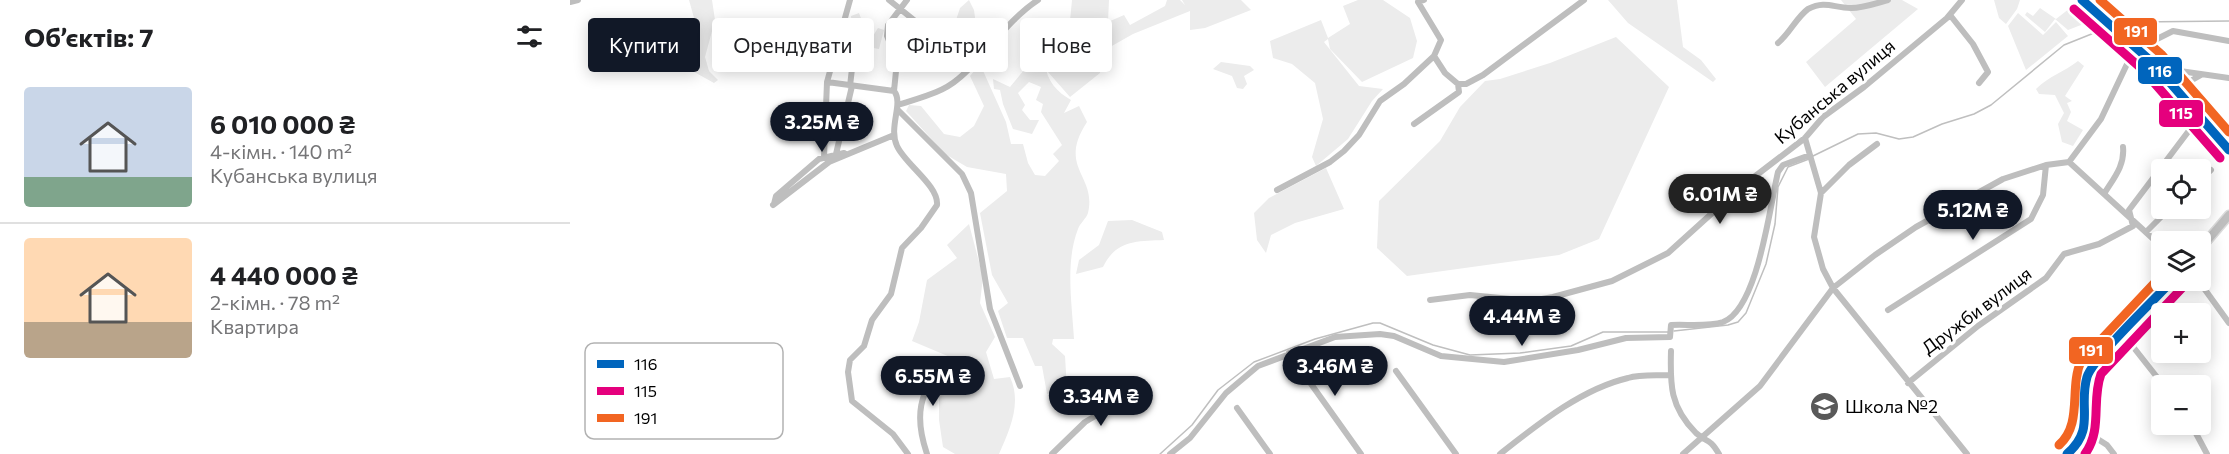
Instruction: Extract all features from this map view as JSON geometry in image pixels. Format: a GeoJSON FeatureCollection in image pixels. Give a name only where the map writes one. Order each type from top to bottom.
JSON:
{"type":"FeatureCollection","features":[{"type":"Feature","properties":{"kind":"main road"},"geometry":{"type":"LineString","coordinates":[[2082,0],[2139,48],[2229,150]]}},
{"type":"Feature","properties":{"kind":"main road"},"geometry":{"type":"LineString","coordinates":[[2211,236],[2229,215]]}},
{"type":"Feature","properties":{"kind":"main road"},"geometry":{"type":"LineString","coordinates":[[2067,454],[2079,444],[2085,431],[2088,372],[2163,291]]}},
{"type":"Feature","properties":{"kind":"street"},"geometry":{"type":"LineString","coordinates":[[570,2],[578,0]]}},
{"type":"Feature","properties":{"kind":"street"},"geometry":{"type":"LineString","coordinates":[[845,18],[850,0]]}},
{"type":"Feature","properties":{"kind":"street"},"geometry":{"type":"LineString","coordinates":[[889,0],[911,18]]}},
{"type":"Feature","properties":{"kind":"street"},"geometry":{"type":"LineString","coordinates":[[907,0],[888,25],[887,36],[897,61],[894,91],[898,96],[898,107],[893,121],[894,135],[897,147],[935,193],[937,205],[921,228],[902,248],[891,294],[875,315],[867,342],[850,360],[848,372],[852,401],[892,434],[908,454]]}},
{"type":"Feature","properties":{"kind":"street"},"geometry":{"type":"LineString","coordinates":[[1008,25],[1038,0]]}},
{"type":"Feature","properties":{"kind":"street"},"geometry":{"type":"LineString","coordinates":[[1434,56],[1445,73],[1458,84],[1466,84],[1482,75],[1584,0]]}},
{"type":"Feature","properties":{"kind":"street"},"geometry":{"type":"LineString","coordinates":[[1778,43],[1807,9],[1819,2],[1826,1],[1852,8],[1888,0]]}},
{"type":"Feature","properties":{"kind":"street","name":"Кубанська вулиця"},"geometry":{"type":"LineString","coordinates":[[1430,300],[1470,295],[1531,301],[1612,281],[1668,253],[1741,187],[1805,138],[1823,117],[1864,87],[1950,15],[1962,0]]}},
{"type":"Feature","properties":{"kind":"street"},"geometry":{"type":"LineString","coordinates":[[1277,190],[1344,152],[1359,135],[1380,101],[1417,74],[1434,56],[1441,40],[1419,1]]}},
{"type":"Feature","properties":{"kind":"street"},"geometry":{"type":"LineString","coordinates":[[1950,15],[1973,44],[1988,72],[1979,83]]}},
{"type":"Feature","properties":{"kind":"street"},"geometry":{"type":"LineString","coordinates":[[1683,454],[1760,386],[1833,288],[1916,226],[1994,183],[2046,165],[2069,162],[2101,119],[2128,62],[2139,48],[2173,31],[2229,41]]}},
{"type":"Feature","properties":{"kind":"street"},"geometry":{"type":"LineString","coordinates":[[2159,69],[2229,78]]}},
{"type":"Feature","properties":{"kind":"street"},"geometry":{"type":"LineString","coordinates":[[824,157],[827,82],[830,72]]}},
{"type":"Feature","properties":{"kind":"street"},"geometry":{"type":"LineString","coordinates":[[836,154],[852,72]]}},
{"type":"Feature","properties":{"kind":"street"},"geometry":{"type":"LineString","coordinates":[[898,107],[938,92],[965,72]]}},
{"type":"Feature","properties":{"kind":"street"},"geometry":{"type":"LineString","coordinates":[[2192,106],[2185,91],[2186,84],[2191,79],[2205,74]]}},
{"type":"Feature","properties":{"kind":"street"},"geometry":{"type":"LineString","coordinates":[[827,82],[894,91]]}},
{"type":"Feature","properties":{"kind":"street"},"geometry":{"type":"LineString","coordinates":[[1414,124],[1459,92],[1458,84]]}},
{"type":"Feature","properties":{"kind":"street"},"geometry":{"type":"LineString","coordinates":[[898,107],[962,174],[971,193],[990,309],[1020,386]]}},
{"type":"Feature","properties":{"kind":"street","name":"Дружби вулиця"},"geometry":{"type":"LineString","coordinates":[[1908,383],[1978,326],[2046,278],[2064,254],[2115,238],[2133,226],[2129,210],[2200,116]]}},
{"type":"Feature","properties":{"kind":"street"},"geometry":{"type":"LineString","coordinates":[[848,153],[824,157],[812,164],[776,196],[773,205],[829,162],[848,153],[876,145],[894,135]]}},
{"type":"Feature","properties":{"kind":"street"},"geometry":{"type":"LineString","coordinates":[[1805,138],[1821,193],[1814,237],[1823,269],[1833,288],[1967,454]]}},
{"type":"Feature","properties":{"kind":"street"},"geometry":{"type":"LineString","coordinates":[[1821,193],[1849,165],[1877,144]]}},
{"type":"Feature","properties":{"kind":"street"},"geometry":{"type":"LineString","coordinates":[[2104,194],[2118,171],[2124,156],[2123,147]]}},
{"type":"Feature","properties":{"kind":"street"},"geometry":{"type":"LineString","coordinates":[[1170,454],[1190,438],[1226,393],[1258,366],[1335,337],[1380,334],[1394,336],[1442,356],[1504,362],[1578,350],[1626,338],[1670,337],[1671,325],[1722,322],[1735,314],[1751,281],[1767,234],[1778,172],[1783,165],[1810,155]]}},
{"type":"Feature","properties":{"kind":"street"},"geometry":{"type":"LineString","coordinates":[[2069,162],[2151,237]]}},
{"type":"Feature","properties":{"kind":"street"},"geometry":{"type":"LineString","coordinates":[[1888,310],[2031,219],[2043,195],[2046,165]]}},
{"type":"Feature","properties":{"kind":"street"},"geometry":{"type":"LineString","coordinates":[[2146,232],[2159,219]]}},
{"type":"Feature","properties":{"kind":"street"},"geometry":{"type":"LineString","coordinates":[[2206,291],[2229,323]]}},
{"type":"Feature","properties":{"kind":"street"},"geometry":{"type":"LineString","coordinates":[[2123,334],[2155,375]]}},
{"type":"Feature","properties":{"kind":"street"},"geometry":{"type":"LineString","coordinates":[[1671,351],[1670,375],[1678,411],[1703,437],[1712,441],[1719,454]]}},
{"type":"Feature","properties":{"kind":"street"},"geometry":{"type":"LineString","coordinates":[[1290,353],[1361,454]]}},
{"type":"Feature","properties":{"kind":"street"},"geometry":{"type":"LineString","coordinates":[[927,454],[921,427],[921,402],[923,393],[944,362]]}},
{"type":"Feature","properties":{"kind":"street"},"geometry":{"type":"LineString","coordinates":[[1396,371],[1456,454]]}},
{"type":"Feature","properties":{"kind":"street"},"geometry":{"type":"LineString","coordinates":[[1500,454],[1527,432],[1600,388],[1629,377],[1670,375]]}},
{"type":"Feature","properties":{"kind":"street"},"geometry":{"type":"LineString","coordinates":[[1052,454],[1085,422],[1142,389]]}},
{"type":"Feature","properties":{"kind":"street"},"geometry":{"type":"LineString","coordinates":[[1237,408],[1269,454]]}},
{"type":"Feature","properties":{"kind":"street"},"geometry":{"type":"LineString","coordinates":[[2085,431],[2107,445],[2114,454]]}},
{"type":"Feature","properties":{"kind":"street"},"geometry":{"type":"LineString","coordinates":[[2197,435],[2207,454]]}},
{"type":"Feature","properties":{"kind":"shaded area"},"geometry":{"type":"Polygon","coordinates":[[[689,0],[712,0],[715,18],[712,18],[712,31],[705,57],[709,71],[718,80],[714,83],[694,72],[700,72],[700,18],[694,18],[689,0]]]}},
{"type":"Feature","properties":{"kind":"shaded area"},"geometry":{"type":"Polygon","coordinates":[[[969,0],[975,18],[957,18],[960,8],[969,0]]]}},
{"type":"Feature","properties":{"kind":"shaded area"},"geometry":{"type":"Polygon","coordinates":[[[1072,0],[1109,0],[1108,18],[1070,18],[1072,0]]]}},
{"type":"Feature","properties":{"kind":"shaded area"},"geometry":{"type":"Polygon","coordinates":[[[1167,0],[1180,0],[1185,5],[1182,0],[1241,0],[1251,10],[1205,28],[1190,30],[1190,11],[1133,34],[1112,46],[1112,20],[1124,15],[1130,25],[1165,6],[1167,0]]]}},
{"type":"Feature","properties":{"kind":"shaded area"},"geometry":{"type":"Polygon","coordinates":[[[1358,0],[1383,0],[1410,18],[1417,41],[1413,58],[1362,82],[1330,49],[1328,39],[1324,42],[1359,86],[1383,89],[1372,101],[1348,139],[1316,166],[1312,157],[1323,119],[1315,83],[1292,64],[1273,58],[1270,41],[1321,20],[1328,38],[1350,24],[1343,6],[1358,0]]]}},
{"type":"Feature","properties":{"kind":"shaded area"},"geometry":{"type":"Polygon","coordinates":[[[1608,0],[1677,0],[1683,47],[1701,60],[1716,79],[1713,82],[1628,23],[1608,0]]]}},
{"type":"Feature","properties":{"kind":"shaded area"},"geometry":{"type":"Polygon","coordinates":[[[1841,0],[1902,0],[1918,9],[1825,87],[1806,62],[1856,19],[1841,0]]]}},
{"type":"Feature","properties":{"kind":"shaded area"},"geometry":{"type":"Polygon","coordinates":[[[1994,0],[2020,0],[2017,9],[2006,24],[1999,18],[1994,0]]]}},
{"type":"Feature","properties":{"kind":"shaded area"},"geometry":{"type":"Polygon","coordinates":[[[2074,5],[2094,20],[2068,30],[2055,19],[2045,32],[2025,15],[2027,12],[2033,16],[2040,8],[2056,19],[2074,5]]]}},
{"type":"Feature","properties":{"kind":"shaded area"},"geometry":{"type":"Polygon","coordinates":[[[859,13],[861,18],[851,18],[859,13]]]}},
{"type":"Feature","properties":{"kind":"shaded area"},"geometry":{"type":"Polygon","coordinates":[[[2018,13],[2043,35],[2056,22],[2068,36],[2026,70],[2008,26],[2018,13]]]}},
{"type":"Feature","properties":{"kind":"shaded area"},"geometry":{"type":"Polygon","coordinates":[[[878,28],[884,30],[879,49],[874,48],[874,34],[878,28]]]}},
{"type":"Feature","properties":{"kind":"shaded area"},"geometry":{"type":"Polygon","coordinates":[[[1616,37],[1669,87],[1599,239],[1559,255],[1407,276],[1377,248],[1379,201],[1440,141],[1460,107],[1485,81],[1500,79],[1550,63],[1616,37]]]}},
{"type":"Feature","properties":{"kind":"shaded area"},"geometry":{"type":"Polygon","coordinates":[[[2078,61],[2084,66],[2065,96],[2072,101],[2067,103],[2071,112],[2067,121],[2083,130],[2073,146],[2062,142],[2058,124],[2064,113],[2055,95],[2039,94],[2036,89],[2078,61]]]}},
{"type":"Feature","properties":{"kind":"shaded area"},"geometry":{"type":"Polygon","coordinates":[[[1221,62],[1250,66],[1254,70],[1244,76],[1247,84],[1243,89],[1237,88],[1232,76],[1213,69],[1221,62]]]}},
{"type":"Feature","properties":{"kind":"shaded area"},"geometry":{"type":"Polygon","coordinates":[[[973,72],[984,72],[1006,122],[1011,144],[1023,144],[1028,163],[1035,175],[1045,176],[1059,161],[1053,154],[1062,145],[1041,112],[1043,104],[1036,100],[1041,87],[1029,82],[1018,93],[1025,105],[1022,110],[1030,120],[1039,120],[1032,134],[1013,129],[1000,90],[994,89],[993,79],[1010,87],[1022,72],[1047,72],[1054,85],[1071,100],[1064,113],[1079,106],[1087,122],[1076,150],[1077,161],[1089,200],[1088,213],[1078,229],[1074,242],[1070,269],[1074,339],[1053,339],[1052,344],[1065,356],[1067,389],[1047,394],[1042,366],[1035,366],[1023,338],[1007,338],[998,311],[1008,303],[992,275],[980,213],[1007,191],[1006,174],[967,167],[945,154],[906,111],[909,105],[921,106],[944,134],[960,137],[974,126],[984,106],[970,76],[973,72]]]}},
{"type":"Feature","properties":{"kind":"shaded area"},"geometry":{"type":"Polygon","coordinates":[[[1048,72],[1100,72],[1100,73],[1070,97],[1048,72]]]}},
{"type":"Feature","properties":{"kind":"shaded area"},"geometry":{"type":"Polygon","coordinates":[[[1326,168],[1344,209],[1295,223],[1271,235],[1266,253],[1257,240],[1254,213],[1269,198],[1326,168]]]}},
{"type":"Feature","properties":{"kind":"shaded area"},"geometry":{"type":"Polygon","coordinates":[[[1132,220],[1162,232],[1164,240],[1128,244],[1114,252],[1103,267],[1076,274],[1079,260],[1099,245],[1108,221],[1132,220]]]}},
{"type":"Feature","properties":{"kind":"shaded area"},"geometry":{"type":"Polygon","coordinates":[[[969,224],[983,277],[980,303],[995,337],[986,352],[994,379],[1010,377],[1015,396],[1013,416],[999,454],[955,454],[943,447],[939,420],[939,379],[950,357],[912,341],[919,322],[927,280],[957,258],[947,245],[969,224]]]}},
{"type":"Feature","properties":{"kind":"waterway"},"geometry":{"type":"LineString","coordinates":[[2116,25],[2136,22],[2229,21]]}},
{"type":"Feature","properties":{"kind":"waterway"},"geometry":{"type":"LineString","coordinates":[[1813,156],[1858,134],[1876,133],[1899,139],[1913,137],[1942,124],[1974,114],[1991,105],[2064,45],[2109,27]]}},
{"type":"Feature","properties":{"kind":"waterway"},"geometry":{"type":"LineString","coordinates":[[1674,331],[1728,325],[1738,322],[1746,313],[1766,264],[1775,224],[1778,187],[1788,167],[1809,159]]}},
{"type":"Feature","properties":{"kind":"waterway"},"geometry":{"type":"LineString","coordinates":[[1160,454],[1192,425],[1218,390],[1254,362],[1315,339],[1373,323],[1380,323],[1433,345],[1470,355],[1520,353],[1571,346],[1603,332],[1669,332]]}},
{"type":"Feature","properties":{"kind":"transit line","name":"116"},"geometry":{"type":"LineString","coordinates":[[2082,0],[2152,62],[2229,150]]}},
{"type":"Feature","properties":{"kind":"transit line","name":"191"},"geometry":{"type":"LineString","coordinates":[[2100,0],[2161,54],[2229,132]]}},
{"type":"Feature","properties":{"kind":"transit line","name":"115"},"geometry":{"type":"LineString","coordinates":[[2074,9],[2143,70],[2220,158]]}},
{"type":"Feature","properties":{"kind":"transit line","name":"191"},"geometry":{"type":"LineString","coordinates":[[2059,445],[2071,427],[2081,361],[2151,287]]}},
{"type":"Feature","properties":{"kind":"transit line","name":"116"},"geometry":{"type":"LineString","coordinates":[[2067,454],[2076,445],[2084,427],[2085,388],[2092,368],[2100,356],[2162,291]]}},
{"type":"Feature","properties":{"kind":"transit line","name":"115"},"geometry":{"type":"LineString","coordinates":[[2085,454],[2094,435],[2098,384],[2101,374],[2179,291]]}},
{"type":"Feature","properties":{"kind":"place","name":"Школа №2"},"geometry":{"type":"Point","coordinates":[1824,407]}}]}
